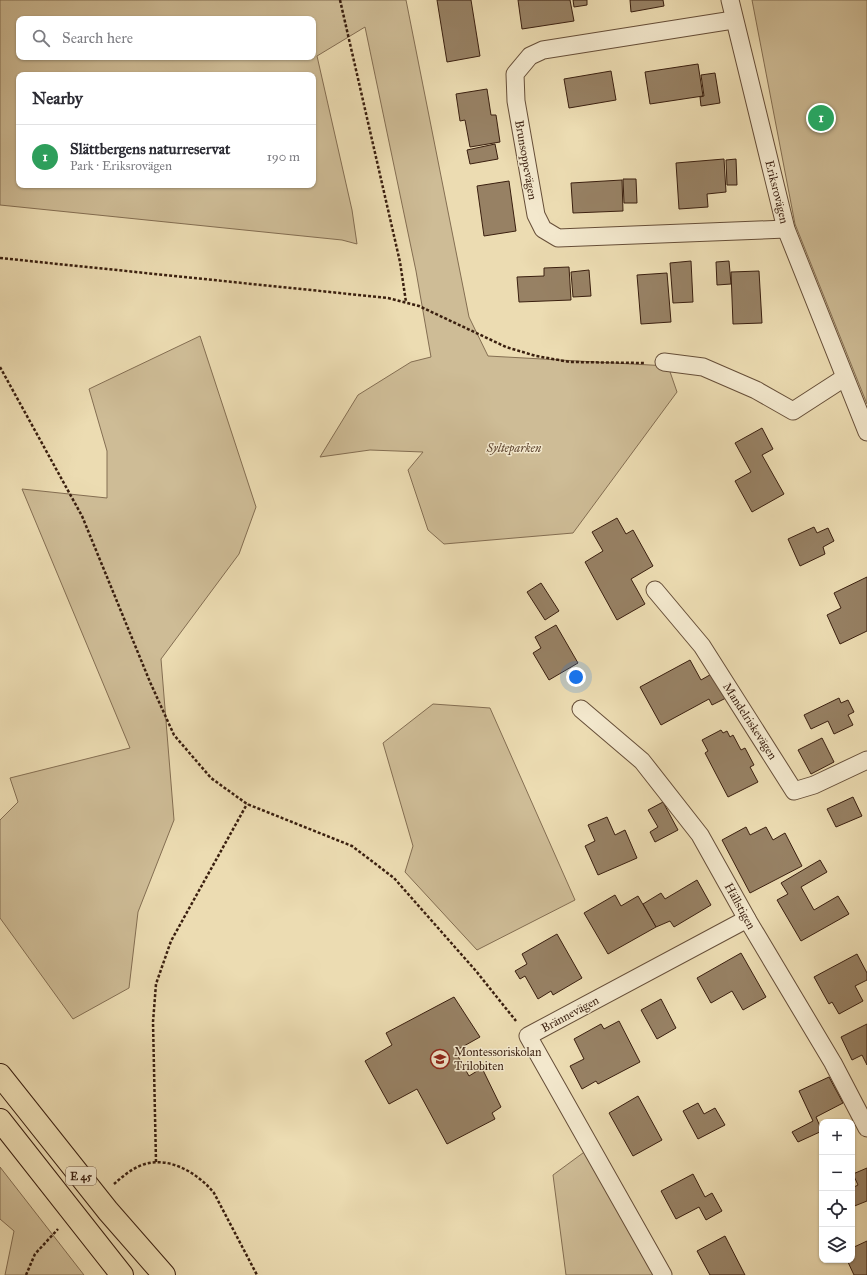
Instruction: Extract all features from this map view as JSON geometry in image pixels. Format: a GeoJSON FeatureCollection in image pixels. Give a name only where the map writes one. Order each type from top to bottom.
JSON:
{"type":"FeatureCollection","features":[{"type":"Feature","properties":{"kind":"highway","name":"E 45"},"geometry":{"type":"LineString","coordinates":[[0,1075],[108,1210],[164,1275]]}},
{"type":"Feature","properties":{"kind":"highway","name":"E 45"},"geometry":{"type":"LineString","coordinates":[[0,1120],[122,1275]]}},
{"type":"Feature","properties":{"kind":"street","name":"Eriksrovägen"},"geometry":{"type":"LineString","coordinates":[[730,0],[733,20],[786,229],[844,378],[867,432]]}},
{"type":"Feature","properties":{"kind":"street","name":"Brunsoppevägen"},"geometry":{"type":"LineString","coordinates":[[733,20],[543,50],[530,56],[515,74],[516,101],[536,215],[543,230],[558,238],[786,229]]}},
{"type":"Feature","properties":{"kind":"street"},"geometry":{"type":"LineString","coordinates":[[664,362],[703,367],[756,390],[793,411],[844,378]]}},
{"type":"Feature","properties":{"kind":"street","name":"Mandelriskevägen"},"geometry":{"type":"LineString","coordinates":[[655,590],[702,646],[794,791],[814,785],[867,760]]}},
{"type":"Feature","properties":{"kind":"street","name":"Hällstigen"},"geometry":{"type":"LineString","coordinates":[[581,709],[642,761],[700,835],[747,919],[833,1063],[867,1128]]}},
{"type":"Feature","properties":{"kind":"street","name":"Brännevägen"},"geometry":{"type":"LineString","coordinates":[[663,1275],[528,1036],[747,919]]}},
{"type":"Feature","properties":{"kind":"path"},"geometry":{"type":"LineString","coordinates":[[340,0],[400,262],[406,302]]}},
{"type":"Feature","properties":{"kind":"path"},"geometry":{"type":"LineString","coordinates":[[0,258],[388,298],[419,306],[506,347],[536,356],[570,362],[614,364],[664,362]]}},
{"type":"Feature","properties":{"kind":"path"},"geometry":{"type":"LineString","coordinates":[[0,367],[82,516],[150,682],[174,735],[211,778],[247,804],[352,846],[394,878],[476,971],[528,1036]]}},
{"type":"Feature","properties":{"kind":"path"},"geometry":{"type":"LineString","coordinates":[[156,1162],[153,1022],[156,984],[171,941],[247,804]]}},
{"type":"Feature","properties":{"kind":"path"},"geometry":{"type":"LineString","coordinates":[[110,1187],[127,1173],[142,1165],[156,1162],[177,1166],[192,1172],[206,1182],[214,1193],[257,1275]]}},
{"type":"Feature","properties":{"kind":"path"},"geometry":{"type":"LineString","coordinates":[[26,1275],[35,1254],[60,1227]]}},
{"type":"Feature","properties":{"kind":"green space","name":"Sylteparken"},"geometry":{"type":"Polygon","coordinates":[[[0,0],[406,0],[469,317],[488,356],[668,366],[677,392],[573,533],[444,544],[428,530],[408,470],[423,452],[370,450],[320,457],[358,395],[411,362],[431,357],[416,271],[365,27],[317,56],[352,210],[357,244],[342,240],[0,205],[0,0]]]}},
{"type":"Feature","properties":{"kind":"green space"},"geometry":{"type":"Polygon","coordinates":[[[752,0],[867,0],[867,404],[795,224],[752,0]]]}},
{"type":"Feature","properties":{"kind":"green space"},"geometry":{"type":"Polygon","coordinates":[[[200,336],[256,507],[239,554],[161,659],[174,820],[138,912],[129,988],[73,1019],[0,918],[0,820],[18,802],[10,778],[130,748],[22,489],[107,498],[107,451],[89,389],[200,336]]]}},
{"type":"Feature","properties":{"kind":"green space"},"geometry":{"type":"Polygon","coordinates":[[[433,704],[490,708],[575,900],[477,950],[405,872],[413,846],[383,743],[433,704]]]}},
{"type":"Feature","properties":{"kind":"green space"},"geometry":{"type":"Polygon","coordinates":[[[587,1150],[656,1275],[566,1275],[553,1175],[587,1150]]]}},
{"type":"Feature","properties":{"kind":"green space"},"geometry":{"type":"Polygon","coordinates":[[[0,1167],[84,1275],[5,1275],[14,1231],[0,1219],[0,1167]]]}},
{"type":"Feature","properties":{"kind":"building"},"geometry":{"type":"Polygon","coordinates":[[[437,0],[471,0],[480,56],[447,62],[437,0]]]}},
{"type":"Feature","properties":{"kind":"building"},"geometry":{"type":"Polygon","coordinates":[[[518,0],[570,0],[574,21],[522,29],[518,0]]]}},
{"type":"Feature","properties":{"kind":"building"},"geometry":{"type":"Polygon","coordinates":[[[573,0],[587,0],[587,5],[574,7],[573,0]]]}},
{"type":"Feature","properties":{"kind":"building"},"geometry":{"type":"Polygon","coordinates":[[[630,0],[663,0],[664,6],[631,12],[630,0]]]}},
{"type":"Feature","properties":{"kind":"building"},"geometry":{"type":"Polygon","coordinates":[[[698,64],[703,96],[650,104],[645,72],[698,64]]]}},
{"type":"Feature","properties":{"kind":"building"},"geometry":{"type":"Polygon","coordinates":[[[611,71],[616,100],[569,108],[564,79],[611,71]]]}},
{"type":"Feature","properties":{"kind":"building"},"geometry":{"type":"Polygon","coordinates":[[[715,73],[720,103],[701,106],[700,97],[704,96],[701,75],[715,73]]]}},
{"type":"Feature","properties":{"kind":"building"},"geometry":{"type":"Polygon","coordinates":[[[487,89],[491,115],[496,115],[500,142],[470,147],[465,120],[460,121],[456,94],[487,89]]]}},
{"type":"Feature","properties":{"kind":"building"},"geometry":{"type":"Polygon","coordinates":[[[495,144],[498,159],[470,164],[467,150],[495,144]]]}},
{"type":"Feature","properties":{"kind":"building"},"geometry":{"type":"Polygon","coordinates":[[[724,159],[726,192],[707,194],[708,207],[679,209],[676,163],[724,159]]]}},
{"type":"Feature","properties":{"kind":"building"},"geometry":{"type":"Polygon","coordinates":[[[736,159],[737,185],[727,185],[726,160],[736,159]]]}},
{"type":"Feature","properties":{"kind":"building"},"geometry":{"type":"Polygon","coordinates":[[[623,179],[636,179],[637,203],[624,203],[623,179]]]}},
{"type":"Feature","properties":{"kind":"building"},"geometry":{"type":"Polygon","coordinates":[[[622,180],[623,211],[573,213],[571,183],[622,180]]]}},
{"type":"Feature","properties":{"kind":"building"},"geometry":{"type":"Polygon","coordinates":[[[509,181],[516,231],[484,236],[477,186],[509,181]]]}},
{"type":"Feature","properties":{"kind":"building"},"geometry":{"type":"Polygon","coordinates":[[[691,261],[693,302],[673,303],[670,263],[691,261]]]}},
{"type":"Feature","properties":{"kind":"building"},"geometry":{"type":"Polygon","coordinates":[[[729,261],[731,284],[717,285],[716,262],[729,261]]]}},
{"type":"Feature","properties":{"kind":"building"},"geometry":{"type":"Polygon","coordinates":[[[569,267],[571,300],[519,302],[517,277],[544,276],[544,268],[569,267]]]}},
{"type":"Feature","properties":{"kind":"building"},"geometry":{"type":"Polygon","coordinates":[[[589,270],[591,296],[573,297],[571,272],[589,270]]]}},
{"type":"Feature","properties":{"kind":"building"},"geometry":{"type":"Polygon","coordinates":[[[759,271],[762,323],[733,324],[731,272],[759,271]]]}},
{"type":"Feature","properties":{"kind":"building"},"geometry":{"type":"Polygon","coordinates":[[[667,273],[671,322],[641,324],[637,275],[667,273]]]}},
{"type":"Feature","properties":{"kind":"building"},"geometry":{"type":"Polygon","coordinates":[[[762,428],[773,449],[762,455],[784,494],[752,512],[735,481],[751,472],[735,443],[762,428]]]}},
{"type":"Feature","properties":{"kind":"building"},"geometry":{"type":"Polygon","coordinates":[[[617,518],[626,534],[633,530],[653,566],[631,579],[645,604],[617,620],[585,562],[603,551],[592,532],[617,518]]]}},
{"type":"Feature","properties":{"kind":"building"},"geometry":{"type":"Polygon","coordinates":[[[814,527],[817,533],[828,528],[834,541],[823,547],[825,554],[800,566],[788,539],[814,527]]]}},
{"type":"Feature","properties":{"kind":"building"},"geometry":{"type":"Polygon","coordinates":[[[867,577],[867,631],[840,644],[827,615],[841,608],[834,593],[867,577]]]}},
{"type":"Feature","properties":{"kind":"building"},"geometry":{"type":"Polygon","coordinates":[[[541,583],[559,611],[545,620],[527,592],[541,583]]]}},
{"type":"Feature","properties":{"kind":"building"},"geometry":{"type":"Polygon","coordinates":[[[556,625],[578,663],[549,680],[533,653],[541,648],[535,637],[556,625]]]}},
{"type":"Feature","properties":{"kind":"building"},"geometry":{"type":"Polygon","coordinates":[[[690,660],[701,680],[715,672],[728,697],[712,705],[709,699],[661,725],[640,687],[690,660]]]}},
{"type":"Feature","properties":{"kind":"building"},"geometry":{"type":"Polygon","coordinates":[[[839,698],[841,703],[848,700],[854,712],[848,715],[853,725],[834,734],[828,721],[811,729],[804,715],[839,698]]]}},
{"type":"Feature","properties":{"kind":"building"},"geometry":{"type":"Polygon","coordinates":[[[721,730],[723,733],[727,731],[730,737],[733,735],[741,750],[745,748],[754,765],[750,767],[758,782],[728,797],[705,753],[708,751],[702,740],[721,730]]]}},
{"type":"Feature","properties":{"kind":"building"},"geometry":{"type":"Polygon","coordinates":[[[822,738],[834,762],[811,774],[798,750],[822,738]]]}},
{"type":"Feature","properties":{"kind":"building"},"geometry":{"type":"Polygon","coordinates":[[[853,797],[862,816],[836,827],[827,809],[853,797]]]}},
{"type":"Feature","properties":{"kind":"building"},"geometry":{"type":"Polygon","coordinates":[[[663,802],[678,830],[655,842],[650,832],[658,827],[648,810],[663,802]]]}},
{"type":"Feature","properties":{"kind":"building"},"geometry":{"type":"Polygon","coordinates":[[[607,817],[615,835],[625,830],[637,858],[598,875],[585,846],[595,841],[588,825],[607,817]]]}},
{"type":"Feature","properties":{"kind":"building"},"geometry":{"type":"Polygon","coordinates":[[[746,827],[750,835],[766,827],[773,840],[785,833],[802,866],[750,893],[722,840],[746,827]]]}},
{"type":"Feature","properties":{"kind":"building"},"geometry":{"type":"Polygon","coordinates":[[[820,860],[827,872],[801,887],[814,910],[838,896],[849,914],[801,941],[777,900],[788,894],[781,883],[820,860]]]}},
{"type":"Feature","properties":{"kind":"building"},"geometry":{"type":"Polygon","coordinates":[[[697,880],[711,905],[674,927],[670,921],[656,927],[643,904],[661,893],[665,899],[697,880]]]}},
{"type":"Feature","properties":{"kind":"building"},"geometry":{"type":"Polygon","coordinates":[[[615,895],[621,906],[638,896],[656,927],[608,954],[584,913],[615,895]]]}},
{"type":"Feature","properties":{"kind":"building"},"geometry":{"type":"Polygon","coordinates":[[[557,934],[582,978],[553,995],[551,991],[538,999],[525,976],[520,979],[515,971],[527,964],[522,954],[557,934]]]}},
{"type":"Feature","properties":{"kind":"building"},"geometry":{"type":"Polygon","coordinates":[[[741,953],[766,997],[743,1010],[732,991],[711,1003],[697,978],[741,953]]]}},
{"type":"Feature","properties":{"kind":"building"},"geometry":{"type":"Polygon","coordinates":[[[857,954],[867,973],[867,980],[855,986],[863,1001],[839,1014],[832,1002],[829,1004],[814,977],[857,954]]]}},
{"type":"Feature","properties":{"kind":"building"},"geometry":{"type":"Polygon","coordinates":[[[454,997],[480,1037],[455,1051],[469,1076],[482,1068],[501,1107],[492,1113],[495,1119],[447,1144],[417,1089],[389,1104],[365,1061],[392,1045],[386,1033],[454,997]]]}},
{"type":"Feature","properties":{"kind":"building"},"geometry":{"type":"Polygon","coordinates":[[[661,999],[676,1028],[657,1039],[641,1010],[661,999]]]}},
{"type":"Feature","properties":{"kind":"building"},"geometry":{"type":"Polygon","coordinates":[[[619,1021],[640,1062],[598,1084],[596,1081],[582,1089],[570,1066],[584,1059],[574,1039],[601,1024],[604,1029],[619,1021]]]}},
{"type":"Feature","properties":{"kind":"building"},"geometry":{"type":"Polygon","coordinates":[[[867,1024],[867,1065],[862,1055],[852,1060],[841,1037],[867,1024]]]}},
{"type":"Feature","properties":{"kind":"building"},"geometry":{"type":"Polygon","coordinates":[[[829,1077],[843,1103],[816,1117],[819,1124],[819,1132],[798,1142],[792,1132],[813,1121],[799,1091],[829,1077]]]}},
{"type":"Feature","properties":{"kind":"building"},"geometry":{"type":"Polygon","coordinates":[[[638,1096],[662,1140],[633,1156],[609,1113],[638,1096]]]}},
{"type":"Feature","properties":{"kind":"building"},"geometry":{"type":"Polygon","coordinates":[[[698,1103],[704,1114],[715,1108],[725,1125],[698,1139],[683,1111],[698,1103]]]}},
{"type":"Feature","properties":{"kind":"building"},"geometry":{"type":"Polygon","coordinates":[[[867,1168],[867,1201],[855,1206],[855,1186],[858,1185],[855,1178],[855,1173],[867,1168]]]}},
{"type":"Feature","properties":{"kind":"building"},"geometry":{"type":"Polygon","coordinates":[[[693,1174],[705,1197],[712,1193],[722,1211],[706,1220],[699,1207],[676,1219],[661,1191],[693,1174]]]}},
{"type":"Feature","properties":{"kind":"building"},"geometry":{"type":"Polygon","coordinates":[[[725,1236],[745,1275],[710,1275],[697,1251],[725,1236]]]}},
{"type":"Feature","properties":{"kind":"building"},"geometry":{"type":"Polygon","coordinates":[[[867,1241],[867,1275],[854,1275],[848,1263],[855,1263],[855,1247],[867,1241]]]}},
{"type":"Feature","properties":{"kind":"place","name":"Slättbergens naturreservat"},"geometry":{"type":"Point","coordinates":[821,118]}},
{"type":"Feature","properties":{"kind":"place","name":"Montessoriskolan Trilobiten"},"geometry":{"type":"Point","coordinates":[440,1059]}}]}
